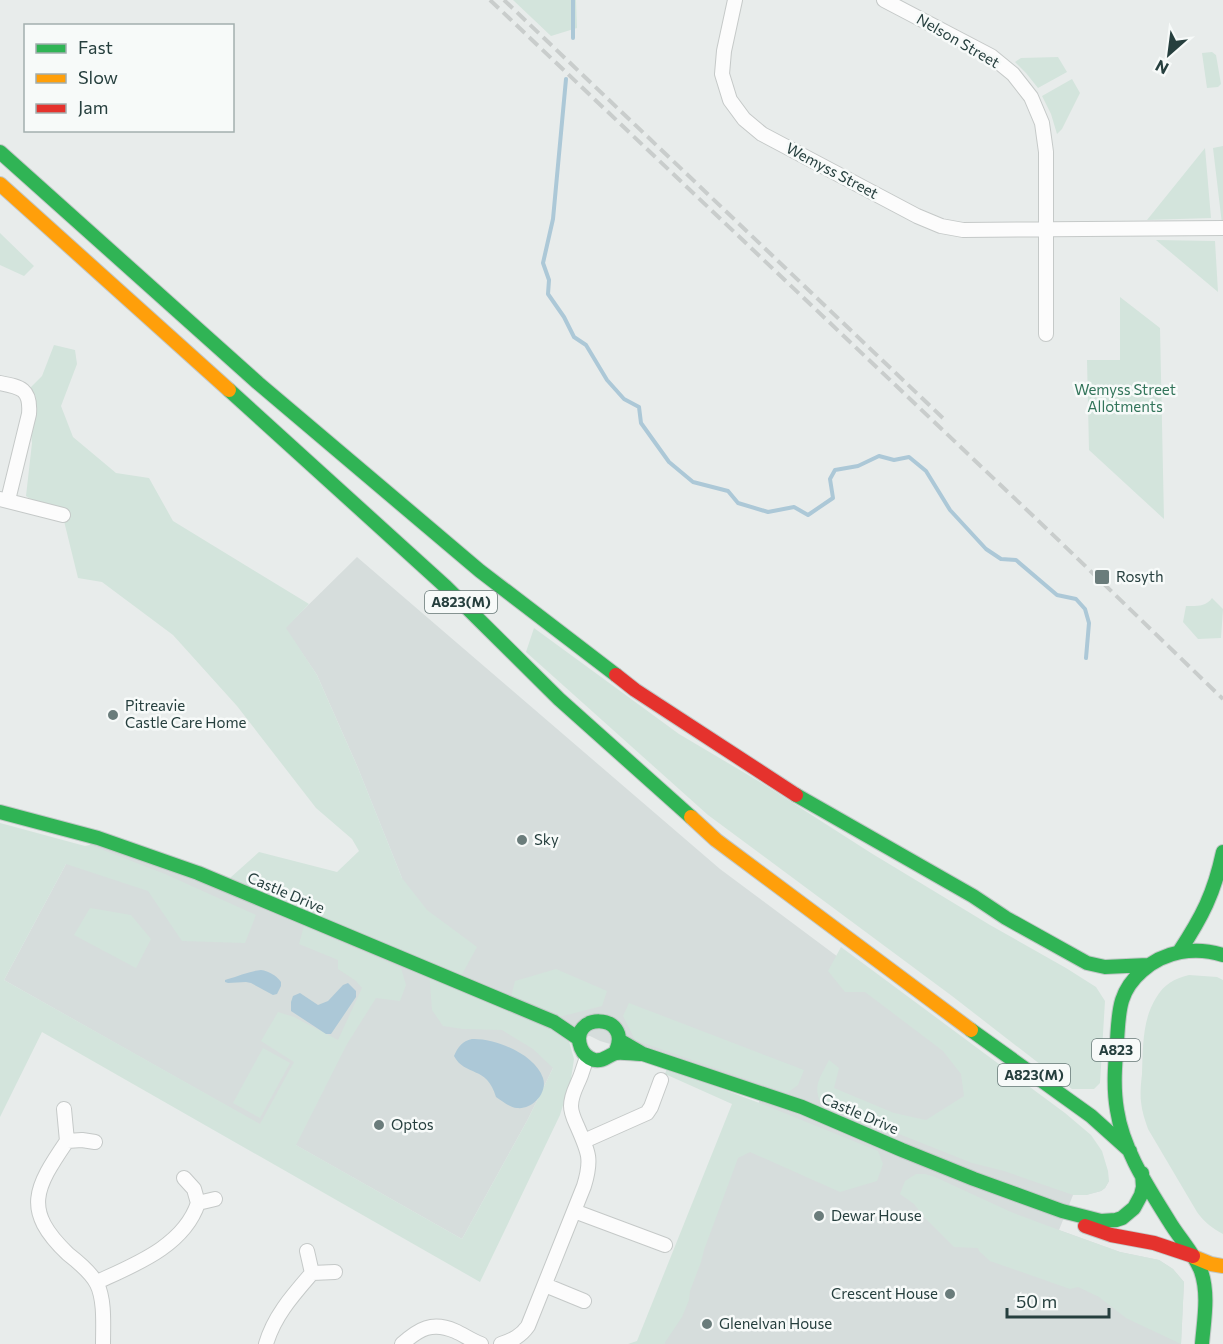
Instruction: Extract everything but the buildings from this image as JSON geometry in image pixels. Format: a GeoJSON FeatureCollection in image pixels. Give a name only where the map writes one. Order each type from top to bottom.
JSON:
{"type":"FeatureCollection","features":[{"type":"Feature","properties":{"kind":"main road","name":"A823(M)"},"geometry":{"type":"LineString","coordinates":[[0,152],[258,383],[480,571],[635,690],[785,789],[973,896],[1006,918],[1088,963],[1105,967],[1148,965]]}},
{"type":"Feature","properties":{"kind":"main road","name":"A823(M)"},"geometry":{"type":"LineString","coordinates":[[0,183],[319,470],[446,587],[559,699],[716,840],[935,1004],[1096,1120],[1130,1151]]}},
{"type":"Feature","properties":{"kind":"main road","name":"Castle Drive"},"geometry":{"type":"LineString","coordinates":[[0,812],[98,838],[168,862],[581,1033],[589,1023],[606,1022],[615,1029],[617,1047],[802,1107],[921,1158],[1062,1211],[1101,1221],[1122,1218],[1134,1208],[1141,1196],[1142,1173]]}},
{"type":"Feature","properties":{"kind":"main road"},"geometry":{"type":"LineString","coordinates":[[1179,952],[1210,900],[1223,852]]}},
{"type":"Feature","properties":{"kind":"main road","name":"A823"},"geometry":{"type":"LineString","coordinates":[[1202,1344],[1203,1280],[1194,1256],[1173,1229],[1130,1151],[1122,1130],[1116,1106],[1118,1020],[1126,986],[1148,965],[1162,957],[1179,952],[1201,950],[1215,951],[1223,955]]}},
{"type":"Feature","properties":{"kind":"main road"},"geometry":{"type":"LineString","coordinates":[[581,1033],[579,1046],[582,1052],[592,1059],[604,1061],[617,1047]]}},
{"type":"Feature","properties":{"kind":"main road","name":"Castle Drive"},"geometry":{"type":"LineString","coordinates":[[1062,1211],[1096,1231],[1144,1240],[1211,1264],[1223,1266]]}},
{"type":"Feature","properties":{"kind":"street","name":"Wemyss Street"},"geometry":{"type":"LineString","coordinates":[[735,0],[724,51],[722,74],[730,100],[744,119],[762,134],[917,216],[941,226],[963,231],[1223,228]]}},
{"type":"Feature","properties":{"kind":"street","name":"Nelson Street"},"geometry":{"type":"LineString","coordinates":[[884,0],[991,56],[1013,74],[1031,97],[1042,123],[1046,152],[1047,231]]}},
{"type":"Feature","properties":{"kind":"street"},"geometry":{"type":"LineString","coordinates":[[1046,334],[1047,231]]}},
{"type":"Feature","properties":{"kind":"street"},"geometry":{"type":"LineString","coordinates":[[0,383],[24,390],[30,405],[4,500],[63,515]]}},
{"type":"Feature","properties":{"kind":"street"},"geometry":{"type":"LineString","coordinates":[[501,1344],[517,1341],[528,1326],[584,1186],[589,1165],[588,1152],[571,1109],[573,1094],[592,1059]]}},
{"type":"Feature","properties":{"kind":"street"},"geometry":{"type":"LineString","coordinates":[[584,1141],[646,1113],[651,1107],[661,1080]]}},
{"type":"Feature","properties":{"kind":"street"},"geometry":{"type":"LineString","coordinates":[[64,1109],[67,1141],[41,1183],[39,1208],[45,1228],[52,1237],[97,1282],[103,1312],[104,1344]]}},
{"type":"Feature","properties":{"kind":"street"},"geometry":{"type":"LineString","coordinates":[[67,1141],[95,1142]]}},
{"type":"Feature","properties":{"kind":"street"},"geometry":{"type":"LineString","coordinates":[[97,1282],[157,1252],[171,1242],[189,1223],[198,1203],[194,1190],[184,1178]]}},
{"type":"Feature","properties":{"kind":"street"},"geometry":{"type":"LineString","coordinates":[[198,1203],[215,1199]]}},
{"type":"Feature","properties":{"kind":"street"},"geometry":{"type":"LineString","coordinates":[[574,1211],[665,1245]]}},
{"type":"Feature","properties":{"kind":"street"},"geometry":{"type":"LineString","coordinates":[[306,1251],[312,1273]]}},
{"type":"Feature","properties":{"kind":"street"},"geometry":{"type":"LineString","coordinates":[[266,1344],[270,1329],[281,1310],[312,1273],[335,1272]]}},
{"type":"Feature","properties":{"kind":"street"},"geometry":{"type":"LineString","coordinates":[[545,1285],[584,1301]]}},
{"type":"Feature","properties":{"kind":"street"},"geometry":{"type":"LineString","coordinates":[[402,1344],[421,1329],[436,1326],[453,1330],[481,1344]]}},
{"type":"Feature","properties":{"kind":"shaded area"},"geometry":{"type":"Polygon","coordinates":[[[357,557],[720,869],[1074,1133],[1109,1181],[1101,1191],[1086,1195],[1073,1195],[1059,1230],[1120,1252],[1159,1260],[1173,1269],[1184,1282],[1181,1344],[664,1344],[764,1089],[600,1041],[590,1036],[559,1038],[553,1068],[528,1119],[462,1239],[4,980],[66,864],[98,838],[401,959],[402,878],[358,768],[317,675],[285,628],[357,557]]]}},
{"type":"Feature","properties":{"kind":"green space"},"geometry":{"type":"Polygon","coordinates":[[[513,0],[576,0],[577,28],[551,36],[513,0]]]}},
{"type":"Feature","properties":{"kind":"green space"},"geometry":{"type":"Polygon","coordinates":[[[1212,52],[1216,55],[1221,84],[1218,87],[1207,88],[1202,53],[1212,52]]]}},
{"type":"Feature","properties":{"kind":"green space"},"geometry":{"type":"Polygon","coordinates":[[[1058,57],[1067,72],[1038,88],[1015,62],[1021,58],[1058,57]]]}},
{"type":"Feature","properties":{"kind":"green space"},"geometry":{"type":"Polygon","coordinates":[[[1072,79],[1080,93],[1062,129],[1057,134],[1042,96],[1072,79]]]}},
{"type":"Feature","properties":{"kind":"green space"},"geometry":{"type":"Polygon","coordinates":[[[1223,146],[1223,224],[1222,224],[1213,148],[1223,146]]]}},
{"type":"Feature","properties":{"kind":"green space"},"geometry":{"type":"Polygon","coordinates":[[[1205,148],[1211,218],[1147,220],[1205,148]]]}},
{"type":"Feature","properties":{"kind":"green space"},"geometry":{"type":"Polygon","coordinates":[[[0,233],[34,266],[24,276],[0,265],[0,233]]]}},
{"type":"Feature","properties":{"kind":"green space"},"geometry":{"type":"Polygon","coordinates":[[[1156,240],[1215,241],[1218,292],[1156,240]]]}},
{"type":"Feature","properties":{"kind":"green space","name":"Wemyss Street Allotments"},"geometry":{"type":"Polygon","coordinates":[[[1120,297],[1160,328],[1164,519],[1089,450],[1087,360],[1120,360],[1120,297]]]}},
{"type":"Feature","properties":{"kind":"green space"},"geometry":{"type":"Polygon","coordinates":[[[54,345],[75,350],[77,364],[61,406],[73,437],[116,473],[149,478],[173,521],[309,604],[286,628],[317,675],[358,768],[402,878],[427,910],[477,947],[461,976],[230,878],[259,852],[337,872],[359,851],[352,839],[316,808],[237,706],[173,635],[102,582],[78,578],[64,521],[26,496],[32,443],[29,389],[42,376],[54,345]]]}},
{"type":"Feature","properties":{"kind":"green space"},"geometry":{"type":"Polygon","coordinates":[[[1212,598],[1223,609],[1221,638],[1198,639],[1183,622],[1186,606],[1204,604],[1212,598]]]}},
{"type":"Feature","properties":{"kind":"green space"},"geometry":{"type":"Polygon","coordinates":[[[534,628],[679,734],[760,782],[871,853],[1096,987],[1105,1001],[1100,1083],[1094,1089],[1072,1089],[952,996],[708,815],[526,652],[534,628]]]}},
{"type":"Feature","properties":{"kind":"green space"},"geometry":{"type":"Polygon","coordinates":[[[0,823],[85,846],[90,845],[165,874],[256,915],[245,943],[182,941],[148,891],[66,864],[4,980],[260,1124],[294,1062],[261,1041],[278,1012],[294,1017],[338,1040],[362,988],[338,969],[338,960],[299,944],[304,926],[401,968],[406,985],[400,1001],[376,998],[347,1044],[296,1145],[462,1239],[528,1119],[553,1068],[533,1049],[502,1030],[443,1026],[432,1010],[429,971],[568,1038],[574,1059],[571,1079],[560,1115],[480,1282],[42,1032],[0,1117],[0,823]]]}},
{"type":"Feature","properties":{"kind":"green space"},"geometry":{"type":"Polygon","coordinates":[[[90,908],[131,915],[151,939],[136,968],[74,935],[90,908]]]}},
{"type":"Feature","properties":{"kind":"green space"},"geometry":{"type":"Polygon","coordinates":[[[841,947],[1065,1113],[1091,1135],[1102,1151],[1108,1171],[1109,1181],[1105,1188],[1086,1195],[1073,1195],[1004,1171],[972,1163],[821,1103],[817,1086],[829,1060],[839,1068],[834,1088],[894,1113],[926,1120],[964,1096],[961,1074],[943,1051],[865,992],[845,992],[828,971],[841,947]]]}},
{"type":"Feature","properties":{"kind":"green space"},"geometry":{"type":"Polygon","coordinates":[[[556,969],[607,991],[602,1006],[559,1017],[511,997],[515,981],[556,969]]]}},
{"type":"Feature","properties":{"kind":"green space"},"geometry":{"type":"Polygon","coordinates":[[[1189,975],[1217,977],[1223,980],[1223,1234],[1202,1219],[1197,1212],[1148,1129],[1141,1106],[1143,1045],[1151,1007],[1162,989],[1174,980],[1189,975]]]}},
{"type":"Feature","properties":{"kind":"green space"},"geometry":{"type":"Polygon","coordinates":[[[629,1003],[804,1070],[798,1085],[787,1093],[635,1040],[623,1016],[629,1003]]]}},
{"type":"Feature","properties":{"kind":"green space"},"geometry":{"type":"Polygon","coordinates":[[[263,1048],[290,1063],[260,1118],[233,1103],[263,1048]]]}},
{"type":"Feature","properties":{"kind":"green space"},"geometry":{"type":"Polygon","coordinates":[[[667,1068],[878,1151],[883,1164],[877,1181],[840,1192],[750,1152],[738,1158],[682,1317],[664,1344],[628,1344],[637,1341],[732,1104],[665,1074],[667,1068]]]}},
{"type":"Feature","properties":{"kind":"green space"},"geometry":{"type":"Polygon","coordinates":[[[916,1174],[935,1177],[1011,1212],[1120,1252],[1159,1260],[1173,1269],[1184,1282],[1181,1344],[1126,1318],[1099,1297],[1078,1287],[1070,1289],[990,1261],[978,1248],[954,1247],[914,1204],[900,1194],[905,1181],[916,1174]]]}},
{"type":"Feature","properties":{"kind":"water"},"geometry":{"type":"Polygon","coordinates":[[[261,970],[272,974],[281,982],[277,994],[273,995],[251,983],[225,982],[225,980],[249,972],[261,970]]]}},
{"type":"Feature","properties":{"kind":"water"},"geometry":{"type":"Polygon","coordinates":[[[348,983],[356,991],[356,997],[331,1034],[326,1034],[291,1011],[293,996],[300,993],[318,1005],[328,1001],[343,985],[348,983]]]}},
{"type":"Feature","properties":{"kind":"water"},"geometry":{"type":"Polygon","coordinates":[[[472,1039],[492,1041],[513,1049],[532,1062],[539,1069],[544,1084],[538,1099],[528,1106],[517,1108],[496,1097],[487,1080],[464,1067],[454,1056],[461,1045],[472,1039]]]}},
{"type":"Feature","properties":{"kind":"waterway"},"geometry":{"type":"LineString","coordinates":[[573,0],[573,38]]}},
{"type":"Feature","properties":{"kind":"waterway"},"geometry":{"type":"LineString","coordinates":[[566,79],[553,219],[543,263],[549,280],[548,294],[574,337],[586,345],[607,380],[624,399],[639,407],[641,423],[669,462],[693,482],[728,491],[738,503],[768,512],[794,507],[808,515],[833,498],[830,479],[835,470],[858,466],[879,456],[894,460],[909,457],[926,471],[950,510],[986,549],[1001,559],[1016,560],[1057,595],[1076,599],[1085,609],[1089,623],[1086,658]]}},
{"type":"Feature","properties":{"kind":"railway"},"geometry":{"type":"LineString","coordinates":[[490,0],[1223,699]]}},
{"type":"Feature","properties":{"kind":"railway"},"geometry":{"type":"LineString","coordinates":[[504,0],[945,420]]}},
{"type":"Feature","properties":{"kind":"traffic: fast"},"geometry":{"type":"LineString","coordinates":[[0,152],[258,383],[480,571],[616,675]]}},
{"type":"Feature","properties":{"kind":"traffic: fast"},"geometry":{"type":"LineString","coordinates":[[229,390],[446,587],[559,699],[691,817]]}},
{"type":"Feature","properties":{"kind":"traffic: fast"},"geometry":{"type":"LineString","coordinates":[[796,795],[1087,963],[1105,967],[1148,965]]}},
{"type":"Feature","properties":{"kind":"traffic: fast"},"geometry":{"type":"LineString","coordinates":[[0,812],[98,838],[198,873],[554,1022],[579,1039]]}},
{"type":"Feature","properties":{"kind":"traffic: fast"},"geometry":{"type":"LineString","coordinates":[[1179,952],[1206,905],[1216,880],[1223,852]]}},
{"type":"Feature","properties":{"kind":"traffic: fast"},"geometry":{"type":"LineString","coordinates":[[1202,1344],[1205,1298],[1201,1271],[1153,1195],[1131,1154],[1117,1110],[1115,1067],[1121,1003],[1134,979],[1151,964],[1180,952],[1202,951],[1223,955]]}},
{"type":"Feature","properties":{"kind":"traffic: fast"},"geometry":{"type":"LineString","coordinates":[[616,1051],[619,1038],[616,1029],[609,1023],[600,1021],[590,1023],[583,1028],[579,1036],[581,1048],[594,1060],[601,1060],[616,1053],[640,1054]]}},
{"type":"Feature","properties":{"kind":"traffic: fast"},"geometry":{"type":"LineString","coordinates":[[971,1030],[1091,1116],[1130,1151]]}},
{"type":"Feature","properties":{"kind":"traffic: fast"},"geometry":{"type":"LineString","coordinates":[[619,1040],[643,1054],[802,1107],[974,1179],[1062,1211],[1101,1221],[1122,1218],[1134,1208],[1143,1187],[1142,1173]]}},
{"type":"Feature","properties":{"kind":"traffic: slow"},"geometry":{"type":"LineString","coordinates":[[0,184],[229,390]]}},
{"type":"Feature","properties":{"kind":"traffic: slow"},"geometry":{"type":"LineString","coordinates":[[691,817],[716,840],[971,1030]]}},
{"type":"Feature","properties":{"kind":"traffic: slow"},"geometry":{"type":"LineString","coordinates":[[1194,1257],[1223,1266]]}},
{"type":"Feature","properties":{"kind":"traffic: jam"},"geometry":{"type":"LineString","coordinates":[[616,675],[635,690],[796,795]]}},
{"type":"Feature","properties":{"kind":"traffic: jam"},"geometry":{"type":"LineString","coordinates":[[1085,1226],[1111,1235],[1154,1243],[1193,1256]]}},
{"type":"Feature","properties":{"kind":"place","name":"Rosyth"},"geometry":{"type":"Point","coordinates":[1102,577]}},
{"type":"Feature","properties":{"kind":"place","name":"Pitreavie Castle Care Home"},"geometry":{"type":"Point","coordinates":[113,715]}},
{"type":"Feature","properties":{"kind":"place","name":"Sky"},"geometry":{"type":"Point","coordinates":[522,840]}},
{"type":"Feature","properties":{"kind":"place","name":"Optos"},"geometry":{"type":"Point","coordinates":[379,1125]}},
{"type":"Feature","properties":{"kind":"place","name":"Dewar House"},"geometry":{"type":"Point","coordinates":[819,1216]}},
{"type":"Feature","properties":{"kind":"place","name":"Crescent House"},"geometry":{"type":"Point","coordinates":[950,1294]}},
{"type":"Feature","properties":{"kind":"place","name":"Glenelvan House"},"geometry":{"type":"Point","coordinates":[707,1324]}}]}
